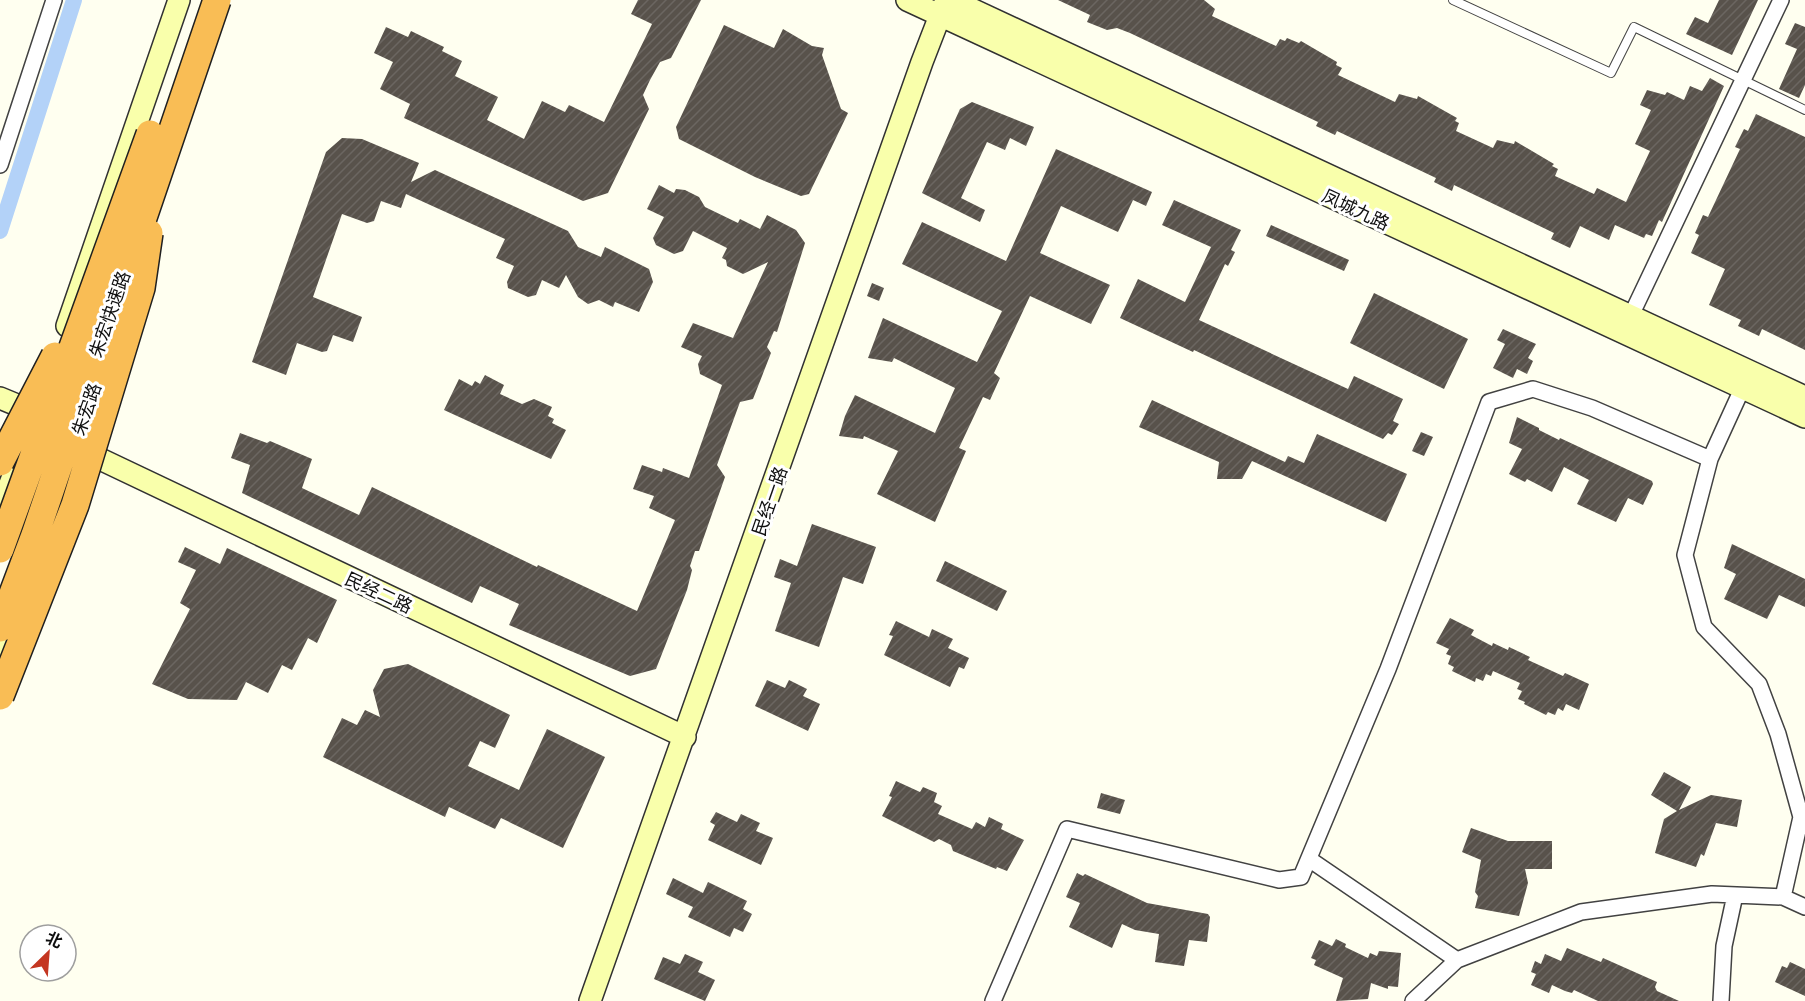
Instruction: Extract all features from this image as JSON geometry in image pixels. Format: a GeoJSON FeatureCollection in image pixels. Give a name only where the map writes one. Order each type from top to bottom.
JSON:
{"type":"FeatureCollection","features":[{"type":"Feature","properties":{"kind":"highway","name":"朱宏快速路"},"geometry":{"type":"LineString","coordinates":[[0,549],[198,0]]}},
{"type":"Feature","properties":{"kind":"highway","name":"朱宏快速路"},"geometry":{"type":"LineString","coordinates":[[0,628],[35,535],[217,0]]}},
{"type":"Feature","properties":{"kind":"highway"},"geometry":{"type":"LineString","coordinates":[[0,696],[75,505],[141,288],[160,162]]}},
{"type":"Feature","properties":{"kind":"highway"},"geometry":{"type":"LineString","coordinates":[[0,462],[107,256]]}},
{"type":"Feature","properties":{"kind":"street"},"geometry":{"type":"LineString","coordinates":[[0,165],[54,0]]}},
{"type":"Feature","properties":{"kind":"street"},"geometry":{"type":"LineString","coordinates":[[0,508],[37,412],[179,0]]}},
{"type":"Feature","properties":{"kind":"street","name":"朱宏路"},"geometry":{"type":"LineString","coordinates":[[0,647],[230,0]]}},
{"type":"Feature","properties":{"kind":"street","name":"凤城九路"},"geometry":{"type":"LineString","coordinates":[[908,0],[946,5],[1627,324],[1805,397]]}},
{"type":"Feature","properties":{"kind":"street"},"geometry":{"type":"LineString","coordinates":[[1627,324],[1781,0]]}},
{"type":"Feature","properties":{"kind":"street","name":"民经一路"},"geometry":{"type":"LineString","coordinates":[[590,1001],[946,5]]}},
{"type":"Feature","properties":{"kind":"street","name":"凤城九路"},"geometry":{"type":"LineString","coordinates":[[1627,324],[1742,389],[1805,417]]}},
{"type":"Feature","properties":{"kind":"street"},"geometry":{"type":"LineString","coordinates":[[993,1001],[1067,829],[1279,880],[1301,877],[1388,669],[1489,402],[1533,389],[1592,408],[1710,459]]}},
{"type":"Feature","properties":{"kind":"street"},"geometry":{"type":"LineString","coordinates":[[1742,389],[1710,459],[1685,555],[1704,627],[1759,684],[1781,745],[1801,817],[1783,897]]}},
{"type":"Feature","properties":{"kind":"street"},"geometry":{"type":"LineString","coordinates":[[0,398],[37,412]]}},
{"type":"Feature","properties":{"kind":"street","name":"民经二路"},"geometry":{"type":"LineString","coordinates":[[37,412],[73,447],[685,737]]}},
{"type":"Feature","properties":{"kind":"street"},"geometry":{"type":"LineString","coordinates":[[1309,859],[1457,960]]}},
{"type":"Feature","properties":{"kind":"street"},"geometry":{"type":"LineString","coordinates":[[1413,1001],[1457,960],[1581,912],[1712,894],[1783,897],[1805,907]]}},
{"type":"Feature","properties":{"kind":"street"},"geometry":{"type":"LineString","coordinates":[[1721,1001],[1724,946],[1735,895]]}},
{"type":"Feature","properties":{"kind":"lane"},"geometry":{"type":"LineString","coordinates":[[1453,0],[1611,73],[1634,27],[1805,110]]}},
{"type":"Feature","properties":{"kind":"building"},"geometry":{"type":"Polygon","coordinates":[[[638,0],[701,0],[671,58],[660,62],[650,80],[643,95],[649,109],[608,193],[583,201],[404,118],[410,104],[380,89],[393,62],[374,53],[386,27],[408,37],[411,31],[444,47],[442,51],[462,61],[455,76],[498,97],[487,120],[524,139],[542,101],[565,112],[569,105],[604,122],[652,24],[631,14],[638,0]]]}},
{"type":"Feature","properties":{"kind":"building"},"geometry":{"type":"Polygon","coordinates":[[[1058,0],[1204,0],[1215,9],[1212,16],[1276,46],[1280,39],[1285,41],[1287,38],[1299,43],[1301,41],[1337,62],[1336,65],[1342,68],[1338,75],[1395,102],[1399,94],[1417,99],[1418,96],[1457,118],[1455,121],[1459,123],[1456,131],[1493,148],[1497,140],[1514,144],[1515,141],[1554,164],[1552,166],[1558,169],[1555,176],[1594,194],[1597,188],[1626,202],[1650,151],[1635,144],[1651,110],[1640,105],[1647,90],[1665,95],[1667,92],[1684,100],[1690,86],[1702,91],[1710,78],[1724,86],[1662,222],[1659,220],[1652,236],[1646,234],[1644,238],[1615,225],[1609,240],[1580,226],[1570,248],[1551,239],[1554,233],[1454,185],[1452,191],[1434,182],[1436,178],[1337,131],[1335,135],[1316,126],[1318,122],[1130,33],[1117,28],[1107,30],[1087,22],[1090,15],[1058,0]]]}},
{"type":"Feature","properties":{"kind":"building"},"geometry":{"type":"Polygon","coordinates":[[[1719,0],[1758,0],[1732,55],[1686,34],[1695,17],[1708,23],[1719,0]]]}},
{"type":"Feature","properties":{"kind":"building"},"geometry":{"type":"Polygon","coordinates":[[[1795,23],[1805,27],[1805,85],[1799,98],[1779,89],[1797,49],[1785,44],[1795,23]]]}},
{"type":"Feature","properties":{"kind":"building"},"geometry":{"type":"Polygon","coordinates":[[[724,25],[774,48],[783,29],[812,46],[824,48],[822,55],[841,109],[848,113],[809,194],[801,196],[755,177],[679,139],[676,127],[724,25]]]}},
{"type":"Feature","properties":{"kind":"building"},"geometry":{"type":"Polygon","coordinates":[[[972,102],[1034,127],[1026,146],[1010,138],[1005,150],[987,142],[961,198],[985,210],[980,222],[922,193],[960,109],[972,102]]]}},
{"type":"Feature","properties":{"kind":"building"},"geometry":{"type":"Polygon","coordinates":[[[1756,114],[1805,137],[1805,350],[1762,329],[1759,336],[1738,326],[1741,320],[1709,305],[1725,269],[1691,253],[1699,235],[1695,233],[1703,215],[1708,217],[1740,149],[1735,147],[1744,129],[1748,131],[1756,114]]]}},
{"type":"Feature","properties":{"kind":"building"},"geometry":{"type":"Polygon","coordinates":[[[342,138],[362,139],[419,163],[411,182],[435,170],[568,231],[578,247],[601,257],[605,247],[649,269],[653,282],[639,312],[615,302],[613,307],[599,300],[588,304],[578,297],[566,275],[559,288],[542,280],[536,295],[528,297],[508,288],[507,282],[514,266],[496,258],[505,239],[406,194],[401,208],[381,201],[374,221],[367,223],[342,214],[313,297],[362,317],[353,342],[333,335],[327,351],[322,352],[297,343],[286,375],[252,362],[326,152],[342,138]]]}},
{"type":"Feature","properties":{"kind":"building"},"geometry":{"type":"Polygon","coordinates":[[[1056,149],[1152,192],[1146,206],[1133,200],[1118,232],[1061,206],[1040,253],[1110,285],[1091,324],[1030,296],[994,373],[1000,378],[990,400],[983,397],[959,448],[966,451],[935,522],[877,494],[898,451],[864,436],[863,439],[839,436],[845,416],[855,395],[935,433],[955,388],[894,358],[892,362],[868,358],[883,318],[977,362],[1002,311],[902,264],[922,222],[1006,261],[1056,149]]]}},
{"type":"Feature","properties":{"kind":"building"},"geometry":{"type":"Polygon","coordinates":[[[659,185],[674,193],[676,189],[685,190],[699,197],[705,207],[738,223],[740,219],[760,229],[767,215],[796,230],[805,243],[777,332],[774,331],[767,347],[771,353],[753,399],[740,402],[717,465],[725,477],[699,551],[695,551],[690,566],[692,570],[687,590],[656,669],[630,676],[509,625],[519,604],[480,586],[472,603],[242,493],[250,465],[231,458],[240,433],[267,443],[270,441],[312,459],[302,488],[359,515],[372,487],[537,567],[538,565],[637,611],[675,520],[649,508],[654,496],[633,489],[642,465],[662,472],[663,468],[689,478],[722,385],[700,374],[698,364],[702,356],[681,347],[693,323],[733,338],[768,262],[743,274],[727,266],[726,260],[722,258],[727,248],[693,231],[683,251],[674,254],[656,245],[653,238],[664,217],[647,209],[659,185]]]}},
{"type":"Feature","properties":{"kind":"building"},"geometry":{"type":"Polygon","coordinates":[[[1174,200],[1241,230],[1231,250],[1235,252],[1228,266],[1225,264],[1199,320],[1348,389],[1354,376],[1403,399],[1393,421],[1399,424],[1392,435],[1388,433],[1383,439],[1194,350],[1193,352],[1120,318],[1138,279],[1185,302],[1211,247],[1162,225],[1174,200]]]}},
{"type":"Feature","properties":{"kind":"building"},"geometry":{"type":"Polygon","coordinates":[[[1271,225],[1349,260],[1344,271],[1266,236],[1271,225]]]}},
{"type":"Feature","properties":{"kind":"building"},"geometry":{"type":"Polygon","coordinates":[[[872,283],[884,288],[879,301],[867,296],[872,283]]]}},
{"type":"Feature","properties":{"kind":"building"},"geometry":{"type":"Polygon","coordinates":[[[1374,293],[1468,339],[1444,389],[1350,343],[1374,293]]]}},
{"type":"Feature","properties":{"kind":"building"},"geometry":{"type":"Polygon","coordinates":[[[1503,329],[1536,344],[1528,358],[1533,361],[1527,374],[1517,369],[1513,378],[1493,368],[1505,344],[1497,340],[1503,329]]]}},
{"type":"Feature","properties":{"kind":"building"},"geometry":{"type":"Polygon","coordinates":[[[485,375],[504,385],[500,394],[522,404],[534,399],[552,407],[548,416],[554,419],[552,423],[566,430],[551,459],[444,410],[459,379],[472,386],[475,381],[480,384],[485,375]]]}},
{"type":"Feature","properties":{"kind":"building"},"geometry":{"type":"Polygon","coordinates":[[[1152,400],[1285,462],[1288,456],[1304,463],[1317,434],[1407,474],[1386,522],[1252,461],[1242,479],[1217,479],[1219,462],[1139,427],[1152,400]]]}},
{"type":"Feature","properties":{"kind":"building"},"geometry":{"type":"Polygon","coordinates":[[[1517,417],[1559,440],[1560,438],[1652,481],[1653,484],[1643,505],[1628,498],[1616,522],[1577,504],[1589,480],[1564,467],[1552,492],[1527,479],[1525,482],[1509,474],[1522,449],[1509,443],[1517,417]]]}},
{"type":"Feature","properties":{"kind":"building"},"geometry":{"type":"Polygon","coordinates":[[[1421,432],[1433,437],[1424,456],[1412,451],[1421,432]]]}},
{"type":"Feature","properties":{"kind":"building"},"geometry":{"type":"Polygon","coordinates":[[[812,524],[876,547],[863,584],[843,577],[819,647],[775,631],[791,583],[774,577],[780,559],[797,566],[812,524]]]}},
{"type":"Feature","properties":{"kind":"building"},"geometry":{"type":"Polygon","coordinates":[[[1732,544],[1805,579],[1805,607],[1779,595],[1767,619],[1724,599],[1736,574],[1724,568],[1732,544]]]}},
{"type":"Feature","properties":{"kind":"building"},"geometry":{"type":"Polygon","coordinates":[[[185,547],[220,564],[227,548],[337,600],[317,643],[308,638],[292,670],[282,665],[268,693],[246,682],[237,700],[188,699],[152,684],[190,609],[180,603],[196,570],[178,562],[185,547]]]}},
{"type":"Feature","properties":{"kind":"building"},"geometry":{"type":"Polygon","coordinates":[[[945,561],[1007,591],[997,611],[936,581],[945,561]]]}},
{"type":"Feature","properties":{"kind":"building"},"geometry":{"type":"Polygon","coordinates":[[[1450,618],[1474,630],[1471,635],[1492,646],[1493,643],[1508,650],[1509,647],[1530,657],[1528,660],[1563,676],[1565,673],[1589,684],[1579,710],[1566,704],[1563,711],[1558,708],[1555,715],[1548,712],[1546,715],[1518,699],[1522,691],[1517,689],[1520,683],[1493,671],[1491,676],[1486,674],[1483,681],[1476,678],[1475,682],[1452,671],[1454,667],[1448,664],[1451,656],[1446,654],[1449,649],[1436,643],[1450,618]]]}},
{"type":"Feature","properties":{"kind":"building"},"geometry":{"type":"Polygon","coordinates":[[[896,621],[929,637],[932,629],[953,639],[948,648],[969,658],[964,669],[959,667],[950,687],[884,655],[893,636],[889,635],[896,621]]]}},
{"type":"Feature","properties":{"kind":"building"},"geometry":{"type":"Polygon","coordinates":[[[408,664],[510,715],[495,748],[480,741],[468,766],[519,790],[547,729],[605,757],[563,848],[501,818],[495,829],[449,807],[445,817],[323,757],[342,718],[357,725],[365,710],[380,717],[373,690],[384,669],[408,664]]]}},
{"type":"Feature","properties":{"kind":"building"},"geometry":{"type":"Polygon","coordinates":[[[767,680],[785,688],[789,680],[807,689],[803,696],[820,704],[808,731],[755,706],[767,680]]]}},
{"type":"Feature","properties":{"kind":"building"},"geometry":{"type":"Polygon","coordinates":[[[1664,772],[1691,787],[1679,810],[1711,795],[1742,800],[1737,827],[1716,823],[1704,856],[1701,854],[1696,867],[1655,853],[1664,819],[1677,811],[1651,795],[1664,772]]]}},
{"type":"Feature","properties":{"kind":"building"},"geometry":{"type":"Polygon","coordinates":[[[896,781],[920,792],[923,787],[937,793],[934,802],[942,806],[938,814],[972,829],[976,822],[985,827],[989,817],[1003,824],[1001,829],[1024,840],[1007,871],[997,867],[996,869],[953,851],[951,845],[939,839],[934,842],[882,816],[892,797],[889,796],[896,781]]]}},
{"type":"Feature","properties":{"kind":"building"},"geometry":{"type":"Polygon","coordinates":[[[1101,793],[1125,800],[1120,814],[1097,808],[1101,793]]]}},
{"type":"Feature","properties":{"kind":"building"},"geometry":{"type":"Polygon","coordinates":[[[716,812],[737,822],[741,814],[760,823],[756,831],[773,838],[761,865],[708,840],[715,825],[710,822],[716,812]]]}},
{"type":"Feature","properties":{"kind":"building"},"geometry":{"type":"Polygon","coordinates":[[[1471,828],[1508,841],[1552,841],[1552,869],[1525,869],[1528,883],[1519,916],[1475,908],[1478,896],[1475,892],[1481,860],[1462,852],[1471,828]]]}},
{"type":"Feature","properties":{"kind":"building"},"geometry":{"type":"Polygon","coordinates":[[[1077,873],[1083,876],[1085,874],[1147,903],[1208,914],[1210,917],[1207,942],[1189,940],[1184,966],[1155,962],[1159,934],[1135,930],[1122,924],[1112,948],[1069,927],[1080,903],[1066,897],[1077,873]]]}},
{"type":"Feature","properties":{"kind":"building"},"geometry":{"type":"Polygon","coordinates":[[[673,878],[703,893],[708,882],[747,901],[743,909],[752,914],[743,932],[734,928],[730,937],[688,917],[693,907],[666,894],[673,878]]]}},
{"type":"Feature","properties":{"kind":"building"},"geometry":{"type":"Polygon","coordinates":[[[1336,939],[1346,944],[1345,947],[1368,958],[1370,953],[1377,956],[1379,951],[1401,953],[1398,987],[1388,986],[1388,989],[1371,983],[1368,999],[1336,1001],[1343,978],[1314,965],[1316,960],[1311,958],[1319,940],[1332,946],[1336,939]]]}},
{"type":"Feature","properties":{"kind":"building"},"geometry":{"type":"Polygon","coordinates":[[[1567,948],[1601,962],[1603,958],[1657,982],[1655,987],[1657,991],[1679,1001],[1598,1001],[1574,990],[1572,993],[1552,985],[1549,993],[1531,985],[1536,974],[1531,972],[1535,961],[1541,964],[1545,954],[1561,961],[1567,948]]]}},
{"type":"Feature","properties":{"kind":"building"},"geometry":{"type":"Polygon","coordinates":[[[685,954],[703,962],[698,972],[715,980],[705,1001],[654,979],[663,957],[680,964],[685,954]]]}},
{"type":"Feature","properties":{"kind":"building"},"geometry":{"type":"Polygon","coordinates":[[[1790,962],[1805,969],[1805,996],[1775,982],[1782,966],[1787,968],[1790,962]]]}},
{"type":"Feature","properties":{"kind":"waterway"},"geometry":{"type":"LineString","coordinates":[[0,231],[74,0]]}}]}
